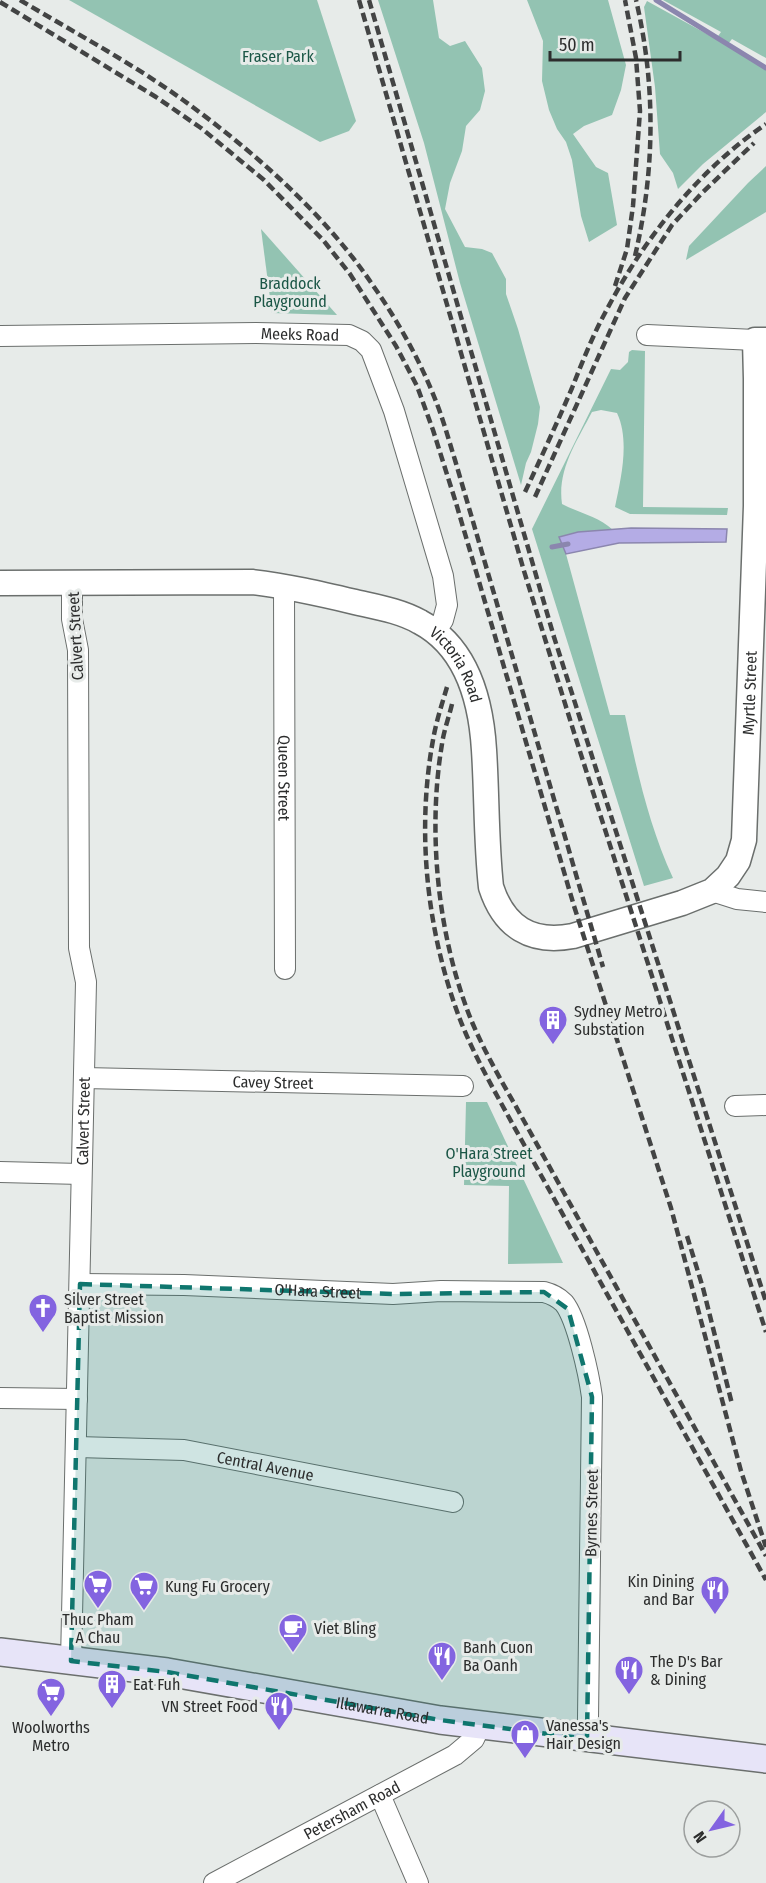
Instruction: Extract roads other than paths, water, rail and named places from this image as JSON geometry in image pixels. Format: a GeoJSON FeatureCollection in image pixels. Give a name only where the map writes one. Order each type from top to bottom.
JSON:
{"type":"FeatureCollection","features":[{"type":"Feature","properties":{"kind":"main road","name":"Illawarra Road"},"geometry":{"type":"LineString","coordinates":[[0,1652],[167,1672],[336,1703],[480,1726],[766,1759]]}},
{"type":"Feature","properties":{"kind":"street","name":"Meeks Road"},"geometry":{"type":"LineString","coordinates":[[0,336],[267,333],[349,335],[362,341],[370,350],[394,411],[443,576],[447,605],[443,620],[435,632]]}},
{"type":"Feature","properties":{"kind":"street"},"geometry":{"type":"LineString","coordinates":[[647,335],[760,340]]}},
{"type":"Feature","properties":{"kind":"street","name":"Myrtle Street"},"geometry":{"type":"LineString","coordinates":[[712,891],[728,876],[738,861],[744,840],[760,340]]}},
{"type":"Feature","properties":{"kind":"street","name":"Calvert Street"},"geometry":{"type":"LineString","coordinates":[[71,1661],[86,982],[79,948],[78,650],[72,619],[72,582]]}},
{"type":"Feature","properties":{"kind":"street","name":"Victoria Road"},"geometry":{"type":"LineString","coordinates":[[0,583],[252,582],[284,586],[403,615],[435,632],[454,650],[470,676],[478,705],[484,749],[491,887],[496,903],[508,921],[539,937],[555,939],[573,936],[682,903],[712,891]]}},
{"type":"Feature","properties":{"kind":"street","name":"Queen Street"},"geometry":{"type":"LineString","coordinates":[[284,586],[285,969]]}},
{"type":"Feature","properties":{"kind":"street"},"geometry":{"type":"LineString","coordinates":[[712,891],[737,899],[766,902]]}},
{"type":"Feature","properties":{"kind":"street","name":"Cavey Street"},"geometry":{"type":"LineString","coordinates":[[84,1078],[463,1086]]}},
{"type":"Feature","properties":{"kind":"street"},"geometry":{"type":"LineString","coordinates":[[735,1106],[766,1106]]}},
{"type":"Feature","properties":{"kind":"street"},"geometry":{"type":"LineString","coordinates":[[0,1172],[81,1174]]}},
{"type":"Feature","properties":{"kind":"street","name":"O'Hara Street"},"geometry":{"type":"LineString","coordinates":[[80,1284],[393,1294],[441,1291],[544,1292],[556,1296]]}},
{"type":"Feature","properties":{"kind":"street","name":"Byrnes Street"},"geometry":{"type":"LineString","coordinates":[[556,1296],[568,1309],[572,1318],[589,1376],[592,1397],[587,1739]]}},
{"type":"Feature","properties":{"kind":"street"},"geometry":{"type":"LineString","coordinates":[[0,1398],[77,1399]]}},
{"type":"Feature","properties":{"kind":"street","name":"Central Avenue"},"geometry":{"type":"LineString","coordinates":[[77,1447],[184,1450],[453,1502]]}},
{"type":"Feature","properties":{"kind":"street","name":"Petersham Road"},"geometry":{"type":"LineString","coordinates":[[214,1883],[455,1755],[474,1738],[480,1726]]}},
{"type":"Feature","properties":{"kind":"street"},"geometry":{"type":"LineString","coordinates":[[380,1795],[418,1883]]}},
{"type":"Feature","properties":{"kind":"waterway"},"geometry":{"type":"LineString","coordinates":[[656,0],[766,68]]}},
{"type":"Feature","properties":{"kind":"waterway"},"geometry":{"type":"LineString","coordinates":[[552,547],[568,544]]}},
{"type":"Feature","properties":{"kind":"railway"},"geometry":{"type":"LineString","coordinates":[[20,0],[164,86],[260,161],[332,232],[391,312],[424,373],[444,425],[603,967]]}},
{"type":"Feature","properties":{"kind":"railway"},"geometry":{"type":"LineString","coordinates":[[359,0],[524,571],[766,1332]]}},
{"type":"Feature","properties":{"kind":"railway"},"geometry":{"type":"LineString","coordinates":[[369,0],[554,637],[766,1302]]}},
{"type":"Feature","properties":{"kind":"railway"},"geometry":{"type":"LineString","coordinates":[[615,286],[627,249],[633,206],[640,111],[636,58],[625,0]]}},
{"type":"Feature","properties":{"kind":"railway"},"geometry":{"type":"LineString","coordinates":[[635,256],[646,192],[650,128],[647,64],[636,0]]}},
{"type":"Feature","properties":{"kind":"railway"},"geometry":{"type":"LineString","coordinates":[[0,2],[156,97],[201,128],[264,180],[323,240],[350,274],[396,346],[417,386],[456,503],[574,906],[671,1208],[741,1471],[766,1547]]}},
{"type":"Feature","properties":{"kind":"railway"},"geometry":{"type":"LineString","coordinates":[[525,492],[596,331],[636,259],[695,185],[717,163],[766,124]]}},
{"type":"Feature","properties":{"kind":"railway"},"geometry":{"type":"LineString","coordinates":[[535,497],[625,298],[672,225],[754,143]]}},
{"type":"Feature","properties":{"kind":"railway"},"geometry":{"type":"LineString","coordinates":[[447,687],[434,733],[428,775],[425,847],[433,919],[440,954],[461,1022],[498,1098],[766,1580]]}},
{"type":"Feature","properties":{"kind":"railway"},"geometry":{"type":"LineString","coordinates":[[452,704],[443,739],[438,778],[436,849],[444,921],[460,990],[472,1022],[497,1073],[766,1556]]}},
{"type":"Feature","properties":{"kind":"railway"},"geometry":{"type":"LineString","coordinates":[[687,1236],[703,1288],[732,1404]]}},
{"type":"Feature","properties":{"kind":"place","name":"Sydney Metro Substation"},"geometry":{"type":"Point","coordinates":[553,1046]}},
{"type":"Feature","properties":{"kind":"place","name":"Silver Street Baptist Mission"},"geometry":{"type":"Point","coordinates":[43,1334]}},
{"type":"Feature","properties":{"kind":"place","name":"Thuc Pham A Chau"},"geometry":{"type":"Point","coordinates":[98,1610]}},
{"type":"Feature","properties":{"kind":"place","name":"Kung Fu Grocery"},"geometry":{"type":"Point","coordinates":[144,1612]}},
{"type":"Feature","properties":{"kind":"place","name":"Kin Dining and Bar"},"geometry":{"type":"Point","coordinates":[715,1616]}},
{"type":"Feature","properties":{"kind":"place","name":"Viet Bling"},"geometry":{"type":"Point","coordinates":[293,1654]}},
{"type":"Feature","properties":{"kind":"place","name":"Banh Cuon Ba Oanh"},"geometry":{"type":"Point","coordinates":[442,1682]}},
{"type":"Feature","properties":{"kind":"place","name":"The D's Bar & Dining"},"geometry":{"type":"Point","coordinates":[629,1696]}},
{"type":"Feature","properties":{"kind":"place","name":"Eat Fuh"},"geometry":{"type":"Point","coordinates":[112,1710]}},
{"type":"Feature","properties":{"kind":"place","name":"Woolworths Metro"},"geometry":{"type":"Point","coordinates":[51,1718]}},
{"type":"Feature","properties":{"kind":"place","name":"VN Street Food"},"geometry":{"type":"Point","coordinates":[279,1732]}},
{"type":"Feature","properties":{"kind":"place","name":"Vanessa's Hair Design"},"geometry":{"type":"Point","coordinates":[525,1760]}},
{"type":"Feature","properties":{"kind":"park label","name":"Fraser Park"},"geometry":{"type":"Point","coordinates":[278,56]}},
{"type":"Feature","properties":{"kind":"park label","name":"Braddock Playground"},"geometry":{"type":"Point","coordinates":[290,292]}},
{"type":"Feature","properties":{"kind":"park label","name":"O'Hara Street Playground"},"geometry":{"type":"Point","coordinates":[489,1162]}}]}
